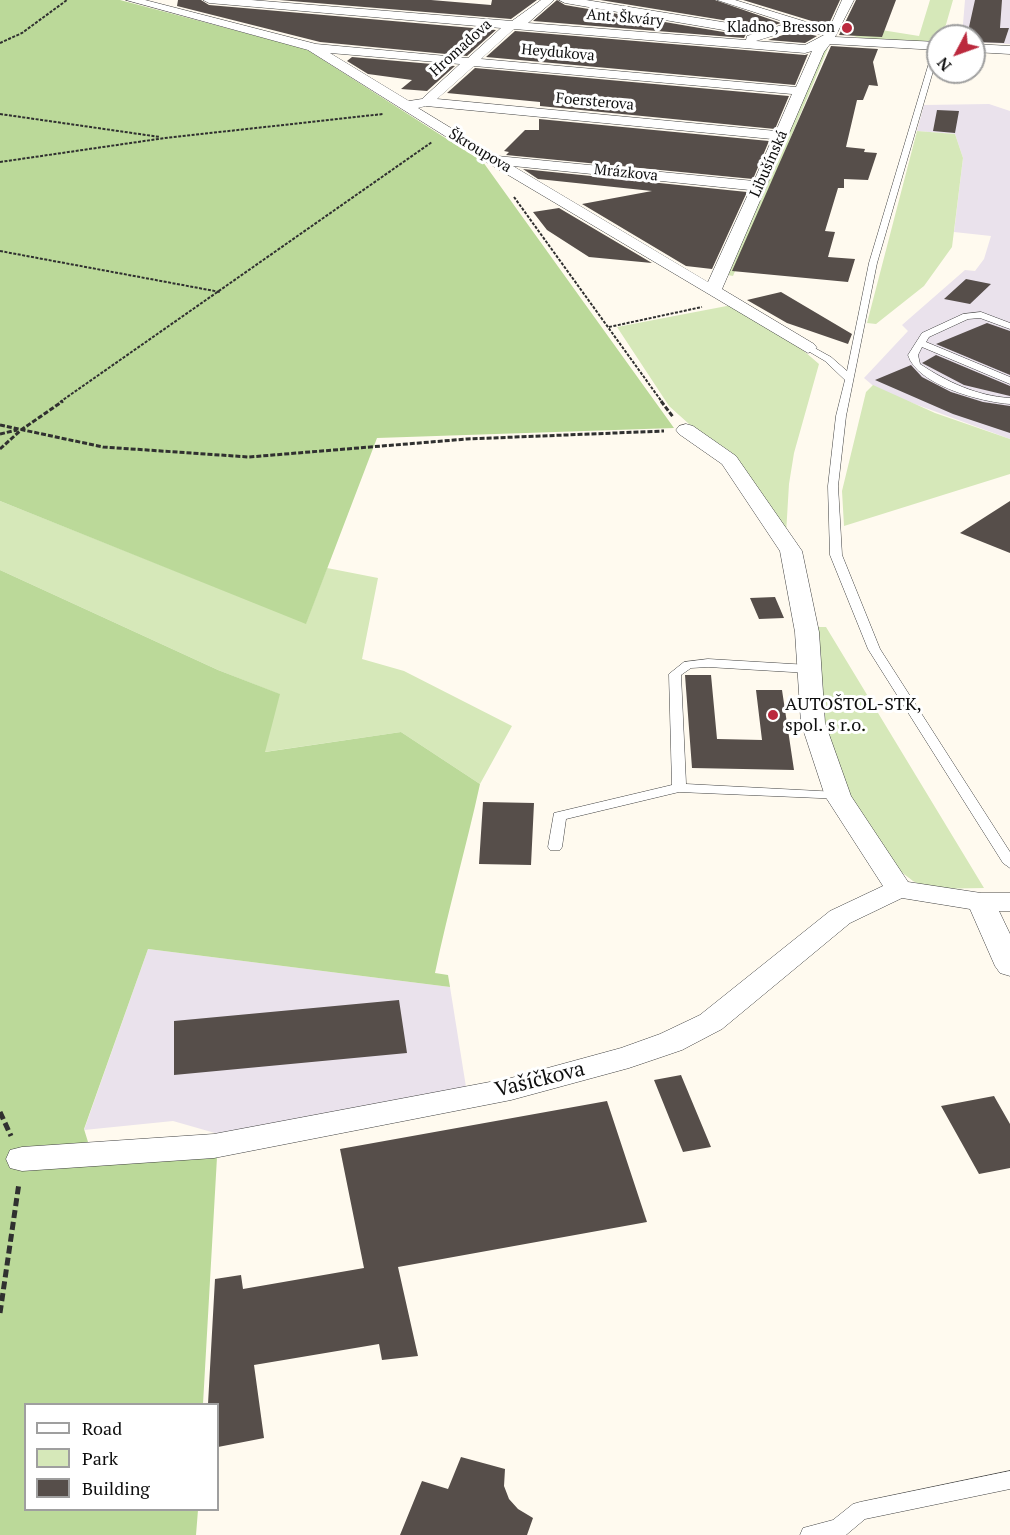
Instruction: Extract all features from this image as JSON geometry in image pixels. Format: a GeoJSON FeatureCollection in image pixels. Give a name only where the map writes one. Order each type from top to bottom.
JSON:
{"type":"FeatureCollection","features":[{"type":"Feature","properties":{"kind":"street","name":"Škroupova"},"geometry":{"type":"LineString","coordinates":[[132,0],[312,47],[493,160],[808,348]]}},
{"type":"Feature","properties":{"kind":"street","name":"Ant. Škváry"},"geometry":{"type":"LineString","coordinates":[[209,0],[510,26],[718,42],[754,42],[811,52]]}},
{"type":"Feature","properties":{"kind":"street","name":"Hromadova"},"geometry":{"type":"LineString","coordinates":[[426,102],[510,26],[521,22],[548,0]]}},
{"type":"Feature","properties":{"kind":"street"},"geometry":{"type":"LineString","coordinates":[[565,0],[771,34]]}},
{"type":"Feature","properties":{"kind":"street"},"geometry":{"type":"LineString","coordinates":[[723,0],[783,17],[827,34]]}},
{"type":"Feature","properties":{"kind":"street","name":"Libušínská"},"geometry":{"type":"LineString","coordinates":[[713,290],[801,91],[811,52],[839,22],[848,0]]}},
{"type":"Feature","properties":{"kind":"street"},"geometry":{"type":"LineString","coordinates":[[783,17],[794,25],[827,34],[926,45]]}},
{"type":"Feature","properties":{"kind":"street"},"geometry":{"type":"LineString","coordinates":[[754,42],[794,25]]}},
{"type":"Feature","properties":{"kind":"street","name":"Heydukova"},"geometry":{"type":"LineString","coordinates":[[312,47],[801,91]]}},
{"type":"Feature","properties":{"kind":"street"},"geometry":{"type":"LineString","coordinates":[[986,49],[1010,50]]}},
{"type":"Feature","properties":{"kind":"street","name":"Foersterova"},"geometry":{"type":"LineString","coordinates":[[409,108],[426,102],[782,136]]}},
{"type":"Feature","properties":{"kind":"street","name":"Mrázkova"},"geometry":{"type":"LineString","coordinates":[[493,160],[759,186]]}},
{"type":"Feature","properties":{"kind":"street"},"geometry":{"type":"LineString","coordinates":[[686,430],[729,459],[791,551],[807,632],[813,723],[838,796],[899,889],[981,902],[1010,902]]}},
{"type":"Feature","properties":{"kind":"street","name":"Vašíčkova"},"geometry":{"type":"LineString","coordinates":[[22,1159],[214,1146],[511,1089],[629,1057],[671,1042],[711,1022],[840,917],[899,889]]}},
{"type":"Feature","properties":{"kind":"street"},"geometry":{"type":"LineString","coordinates":[[981,902],[1010,966]]}},
{"type":"Feature","properties":{"kind":"lane"},"geometry":{"type":"LineString","coordinates":[[927,84],[873,263],[841,417],[833,486],[836,555],[874,649],[1010,863]]}},
{"type":"Feature","properties":{"kind":"lane"},"geometry":{"type":"LineString","coordinates":[[1010,326],[981,315],[966,316],[925,335],[913,355],[916,365],[927,373],[978,394],[1010,401]]}},
{"type":"Feature","properties":{"kind":"lane"},"geometry":{"type":"LineString","coordinates":[[920,342],[1010,381]]}},
{"type":"Feature","properties":{"kind":"lane"},"geometry":{"type":"LineString","coordinates":[[808,348],[850,379]]}},
{"type":"Feature","properties":{"kind":"lane"},"geometry":{"type":"LineString","coordinates":[[679,789],[675,674],[688,665],[708,663],[809,669]]}},
{"type":"Feature","properties":{"kind":"lane"},"geometry":{"type":"LineString","coordinates":[[555,847],[559,816],[679,789],[838,796]]}},
{"type":"Feature","properties":{"kind":"lane"},"geometry":{"type":"LineString","coordinates":[[810,1535],[839,1528],[860,1511],[1010,1480]]}},
{"type":"Feature","properties":{"kind":"path"},"geometry":{"type":"LineString","coordinates":[[0,43],[22,33],[67,0]]}},
{"type":"Feature","properties":{"kind":"path"},"geometry":{"type":"LineString","coordinates":[[0,162],[165,138],[409,108]]}},
{"type":"Feature","properties":{"kind":"path"},"geometry":{"type":"LineString","coordinates":[[0,114],[165,138]]}},
{"type":"Feature","properties":{"kind":"path"},"geometry":{"type":"LineString","coordinates":[[0,449],[21,430],[447,132]]}},
{"type":"Feature","properties":{"kind":"path"},"geometry":{"type":"LineString","coordinates":[[493,160],[491,165],[609,327],[658,399],[686,430]]}},
{"type":"Feature","properties":{"kind":"path"},"geometry":{"type":"LineString","coordinates":[[0,251],[220,292]]}},
{"type":"Feature","properties":{"kind":"path"},"geometry":{"type":"LineString","coordinates":[[609,327],[731,301]]}},
{"type":"Feature","properties":{"kind":"path"},"geometry":{"type":"LineString","coordinates":[[0,425],[103,447],[249,457],[467,440],[686,430]]}},
{"type":"Feature","properties":{"kind":"path"},"geometry":{"type":"LineString","coordinates":[[0,434],[21,430]]}},
{"type":"Feature","properties":{"kind":"path"},"geometry":{"type":"LineString","coordinates":[[0,1313],[22,1159]]}},
{"type":"Feature","properties":{"kind":"shaded area"},"geometry":{"type":"Polygon","coordinates":[[[965,0],[1010,0],[1010,44],[986,43],[986,24],[963,24],[965,0]]]}},
{"type":"Feature","properties":{"kind":"shaded area"},"geometry":{"type":"Polygon","coordinates":[[[989,104],[1010,111],[1010,439],[877,389],[864,378],[908,331],[902,325],[965,270],[975,271],[984,259],[991,236],[954,232],[963,158],[955,134],[917,131],[924,105],[989,104]]]}},
{"type":"Feature","properties":{"kind":"shaded area"},"geometry":{"type":"Polygon","coordinates":[[[148,949],[450,987],[466,1087],[222,1135],[173,1121],[84,1130],[148,949]]]}},
{"type":"Feature","properties":{"kind":"green space"},"geometry":{"type":"Polygon","coordinates":[[[0,0],[120,0],[306,49],[483,162],[674,428],[377,438],[306,624],[0,501],[0,0]]]}},
{"type":"Feature","properties":{"kind":"green space"},"geometry":{"type":"Polygon","coordinates":[[[930,0],[953,0],[946,24],[926,24],[926,42],[863,39],[851,35],[850,25],[919,36],[930,0]]]}},
{"type":"Feature","properties":{"kind":"green space"},"geometry":{"type":"Polygon","coordinates":[[[828,48],[733,276],[728,275],[825,49],[828,48]]]}},
{"type":"Feature","properties":{"kind":"green space"},"geometry":{"type":"Polygon","coordinates":[[[917,131],[955,134],[963,158],[952,247],[924,286],[876,324],[867,323],[917,131]]]}},
{"type":"Feature","properties":{"kind":"green space"},"geometry":{"type":"Polygon","coordinates":[[[732,305],[797,345],[819,364],[794,453],[789,484],[786,534],[731,452],[689,424],[669,406],[617,327],[732,305]]]}},
{"type":"Feature","properties":{"kind":"green space"},"geometry":{"type":"Polygon","coordinates":[[[873,385],[935,413],[1010,439],[1010,474],[844,526],[842,491],[866,392],[873,385]]]}},
{"type":"Feature","properties":{"kind":"green space"},"geometry":{"type":"Polygon","coordinates":[[[0,501],[306,623],[327,568],[378,578],[362,659],[404,671],[512,726],[480,784],[401,732],[264,752],[279,694],[218,670],[0,570],[0,501]]]}},
{"type":"Feature","properties":{"kind":"green space"},"geometry":{"type":"Polygon","coordinates":[[[0,570],[218,670],[280,694],[265,752],[401,732],[480,784],[435,973],[448,975],[450,987],[148,949],[84,1129],[88,1142],[86,1163],[217,1157],[203,1403],[24,1403],[24,1511],[198,1511],[196,1535],[0,1535],[0,570]]]}},
{"type":"Feature","properties":{"kind":"green space"},"geometry":{"type":"Polygon","coordinates":[[[818,627],[826,627],[984,888],[929,889],[913,881],[900,871],[854,807],[824,722],[818,627]]]}},
{"type":"Feature","properties":{"kind":"building"},"geometry":{"type":"Polygon","coordinates":[[[178,0],[201,0],[209,5],[496,30],[467,56],[320,42],[177,6],[178,0]]]}},
{"type":"Feature","properties":{"kind":"building"},"geometry":{"type":"Polygon","coordinates":[[[279,0],[431,0],[491,5],[492,0],[537,0],[511,19],[279,0]]]}},
{"type":"Feature","properties":{"kind":"building"},"geometry":{"type":"Polygon","coordinates":[[[557,0],[565,5],[741,35],[749,30],[741,23],[600,0],[715,0],[781,23],[746,34],[744,38],[533,21],[557,0]]]}},
{"type":"Feature","properties":{"kind":"building"},"geometry":{"type":"Polygon","coordinates":[[[743,0],[840,0],[828,26],[743,0]]]}},
{"type":"Feature","properties":{"kind":"building"},"geometry":{"type":"Polygon","coordinates":[[[856,0],[896,0],[882,37],[839,35],[856,0]]]}},
{"type":"Feature","properties":{"kind":"building"},"geometry":{"type":"Polygon","coordinates":[[[975,0],[1002,0],[1000,28],[1009,28],[1004,43],[986,42],[986,24],[970,24],[975,0]]]}},
{"type":"Feature","properties":{"kind":"building"},"geometry":{"type":"Polygon","coordinates":[[[515,31],[808,54],[795,85],[486,57],[515,31]]]}},
{"type":"Feature","properties":{"kind":"building"},"geometry":{"type":"Polygon","coordinates":[[[795,31],[817,36],[805,43],[768,40],[795,31]]]}},
{"type":"Feature","properties":{"kind":"building"},"geometry":{"type":"Polygon","coordinates":[[[831,46],[878,49],[873,62],[878,86],[869,85],[863,100],[857,100],[846,147],[877,153],[868,180],[844,179],[844,188],[838,188],[825,231],[835,232],[828,257],[855,259],[848,282],[732,271],[831,46]]]}},
{"type":"Feature","properties":{"kind":"building"},"geometry":{"type":"Polygon","coordinates":[[[352,57],[455,66],[427,91],[401,89],[412,80],[368,74],[347,61],[352,57]]]}},
{"type":"Feature","properties":{"kind":"building"},"geometry":{"type":"Polygon","coordinates":[[[475,68],[789,96],[775,129],[540,106],[540,102],[447,93],[475,68]]]}},
{"type":"Feature","properties":{"kind":"building"},"geometry":{"type":"Polygon","coordinates":[[[937,110],[959,111],[955,133],[933,131],[937,110]]]}},
{"type":"Feature","properties":{"kind":"building"},"geometry":{"type":"Polygon","coordinates":[[[539,119],[769,141],[753,179],[506,155],[509,152],[504,151],[525,130],[539,130],[539,119]]]}},
{"type":"Feature","properties":{"kind":"building"},"geometry":{"type":"Polygon","coordinates":[[[523,169],[747,192],[712,269],[686,266],[582,204],[652,191],[538,179],[523,169]]]}},
{"type":"Feature","properties":{"kind":"building"},"geometry":{"type":"Polygon","coordinates":[[[559,208],[652,263],[589,257],[547,230],[533,212],[559,208]]]}},
{"type":"Feature","properties":{"kind":"building"},"geometry":{"type":"Polygon","coordinates":[[[966,279],[991,284],[970,304],[944,299],[966,279]]]}},
{"type":"Feature","properties":{"kind":"building"},"geometry":{"type":"Polygon","coordinates":[[[781,292],[852,334],[848,344],[787,323],[747,300],[781,292]]]}},
{"type":"Feature","properties":{"kind":"building"},"geometry":{"type":"Polygon","coordinates":[[[987,323],[1010,331],[1010,375],[936,344],[987,323]]]}},
{"type":"Feature","properties":{"kind":"building"},"geometry":{"type":"Polygon","coordinates":[[[936,355],[1010,386],[1010,396],[964,385],[922,363],[936,355]]]}},
{"type":"Feature","properties":{"kind":"building"},"geometry":{"type":"Polygon","coordinates":[[[911,365],[922,377],[951,392],[983,402],[1010,406],[1010,433],[953,414],[875,380],[911,365]]]}},
{"type":"Feature","properties":{"kind":"building"},"geometry":{"type":"Polygon","coordinates":[[[1010,501],[1010,553],[960,533],[1010,501]]]}},
{"type":"Feature","properties":{"kind":"building"},"geometry":{"type":"Polygon","coordinates":[[[775,597],[784,618],[759,619],[750,598],[775,597]]]}},
{"type":"Feature","properties":{"kind":"building","name":"AUTOŠTOL-STK, spol. s r.o."},"geometry":{"type":"Polygon","coordinates":[[[685,675],[711,675],[717,739],[762,740],[756,690],[782,690],[794,770],[692,768],[685,675]]]}},
{"type":"Feature","properties":{"kind":"building"},"geometry":{"type":"Polygon","coordinates":[[[483,802],[534,803],[531,865],[479,864],[483,802]]]}},
{"type":"Feature","properties":{"kind":"building"},"geometry":{"type":"Polygon","coordinates":[[[399,1000],[407,1053],[174,1075],[174,1021],[399,1000]]]}},
{"type":"Feature","properties":{"kind":"building"},"geometry":{"type":"Polygon","coordinates":[[[681,1075],[711,1147],[683,1152],[654,1080],[681,1075]]]}},
{"type":"Feature","properties":{"kind":"building"},"geometry":{"type":"Polygon","coordinates":[[[994,1096],[1010,1124],[1010,1168],[979,1174],[941,1106],[994,1096]]]}},
{"type":"Feature","properties":{"kind":"building"},"geometry":{"type":"Polygon","coordinates":[[[607,1101],[647,1222],[398,1267],[418,1356],[382,1360],[379,1344],[254,1365],[264,1438],[219,1447],[219,1403],[208,1403],[215,1279],[241,1275],[243,1289],[364,1268],[340,1149],[607,1101]]]}},
{"type":"Feature","properties":{"kind":"building"},"geometry":{"type":"Polygon","coordinates":[[[461,1457],[505,1469],[504,1486],[509,1499],[518,1509],[533,1518],[527,1535],[400,1535],[422,1481],[448,1489],[461,1457]]]}},
{"type":"Feature","properties":{"kind":"place","name":"Kladno, Bresson"},"geometry":{"type":"Point","coordinates":[847,28]}},
{"type":"Feature","properties":{"kind":"place","name":"AUTOŠTOL-STK, spol. s r.o."},"geometry":{"type":"Point","coordinates":[773,715]}}]}
